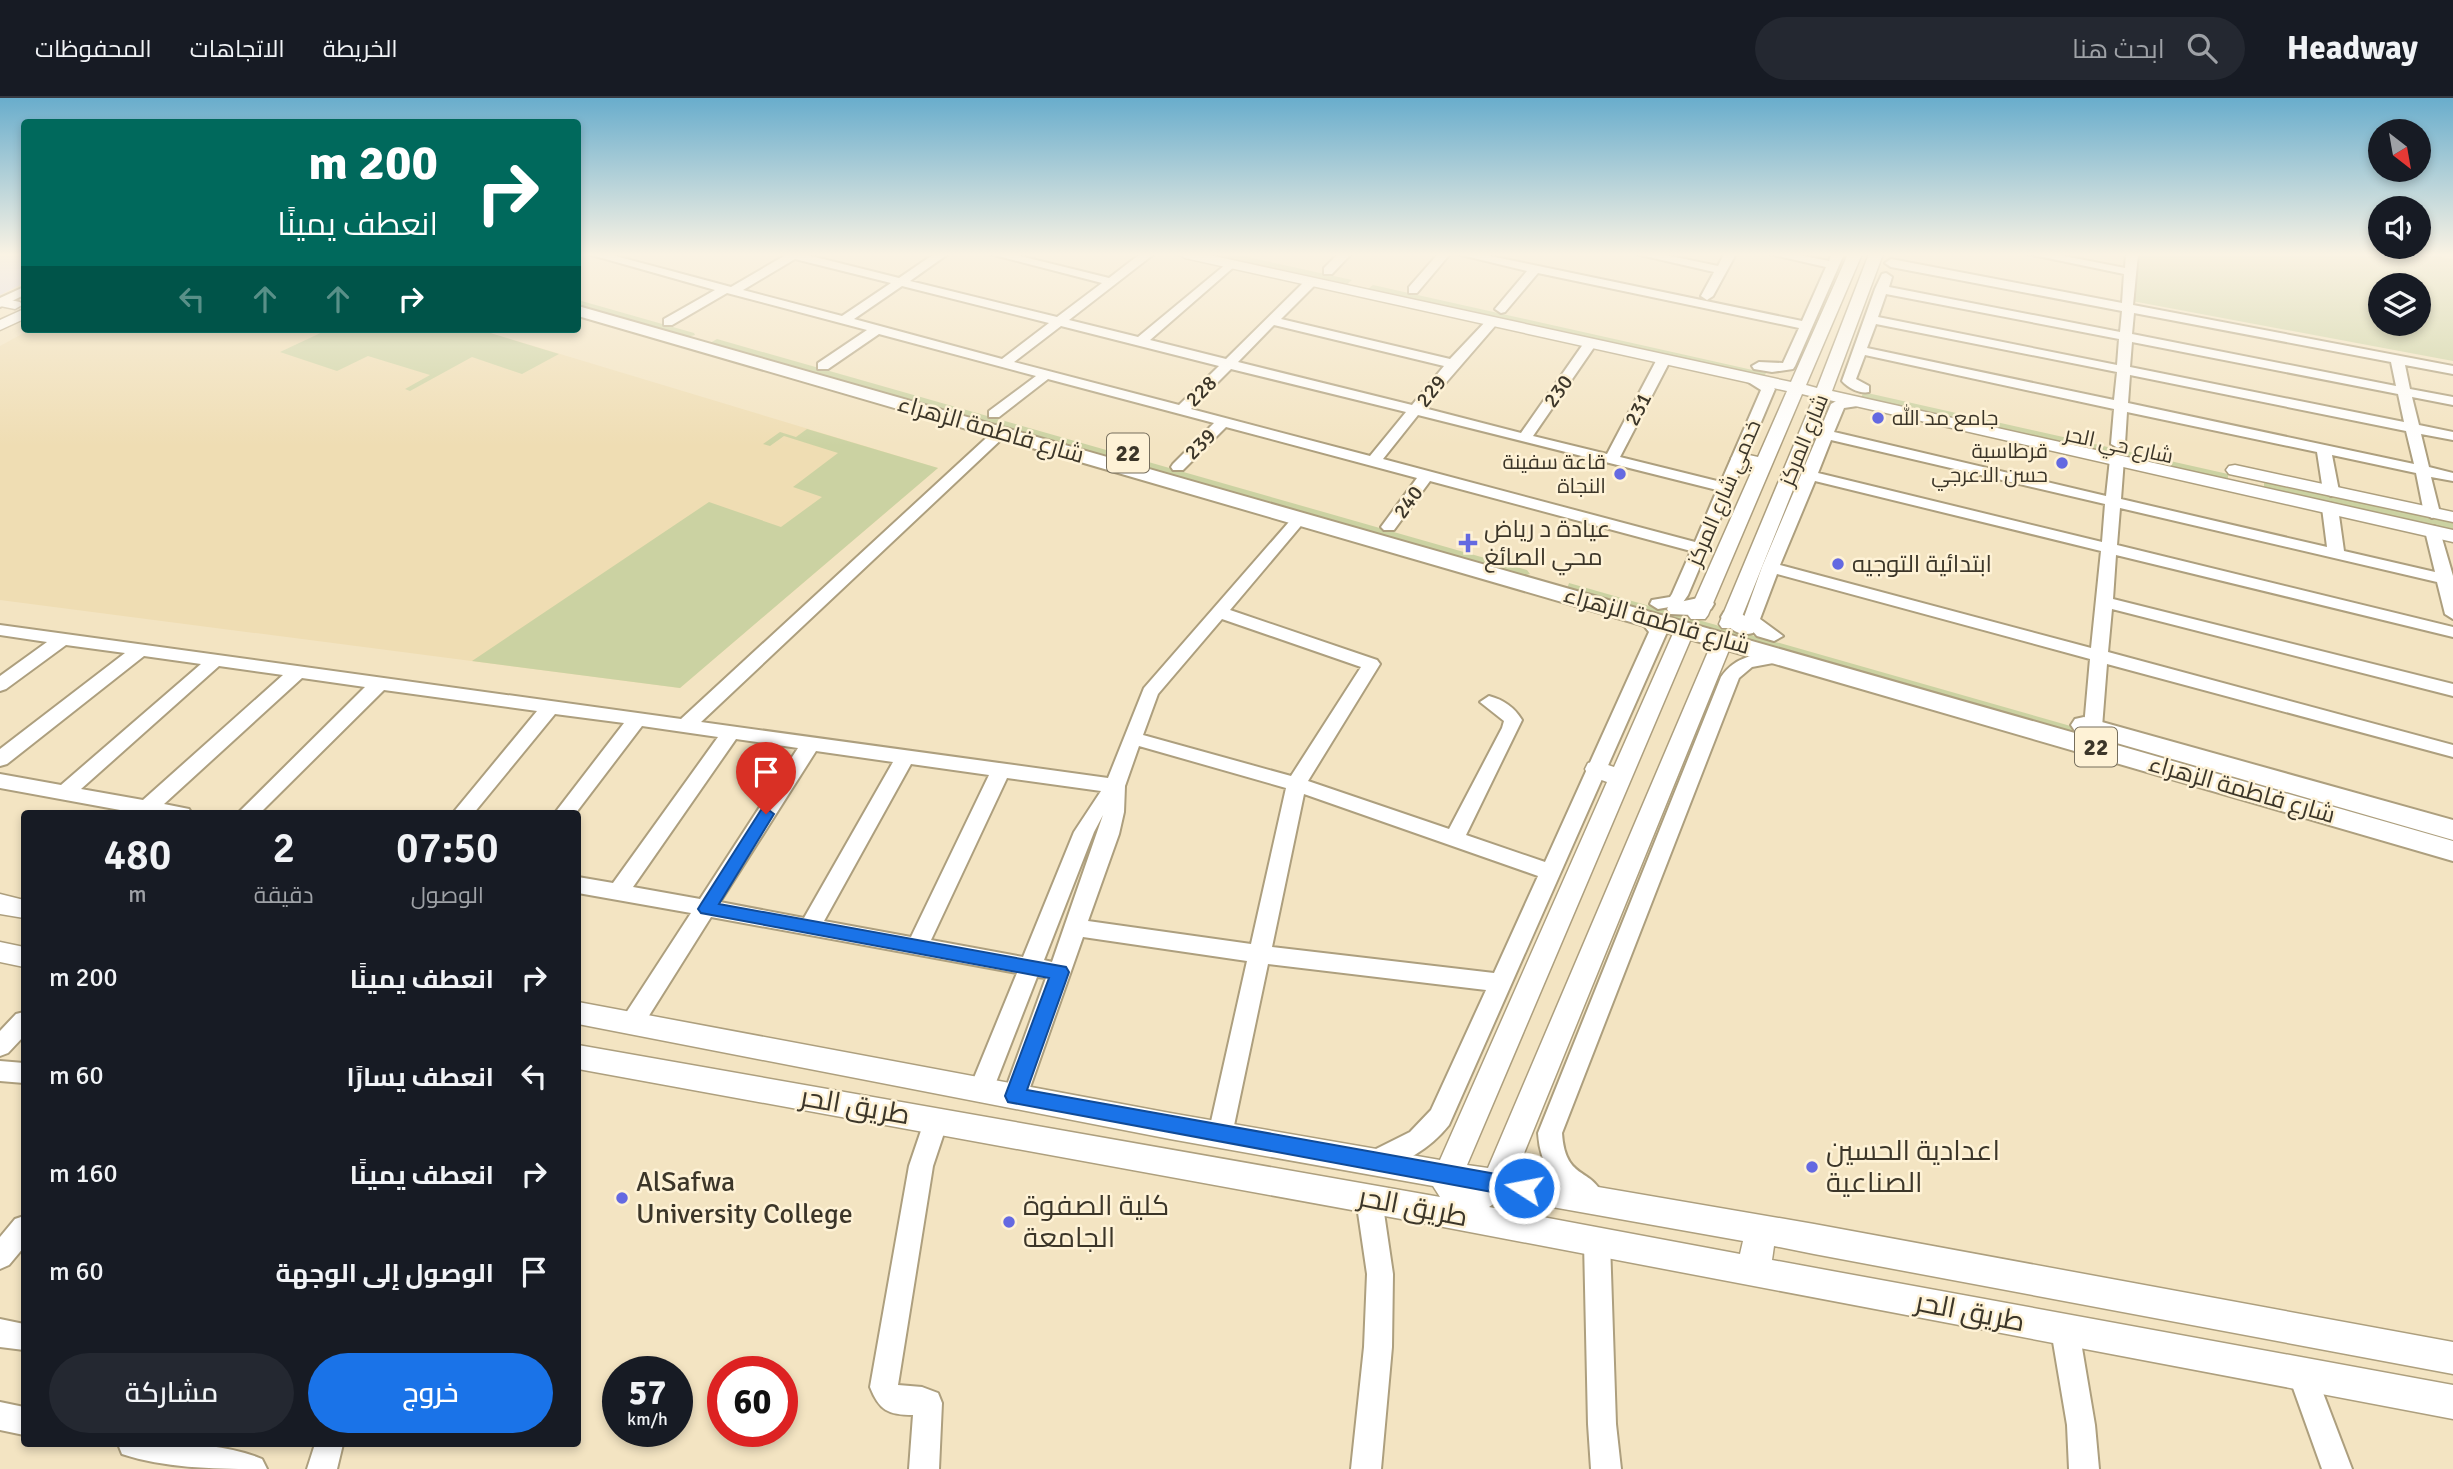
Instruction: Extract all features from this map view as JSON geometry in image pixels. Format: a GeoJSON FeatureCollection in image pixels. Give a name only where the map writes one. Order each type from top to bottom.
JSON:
{"type":"FeatureCollection","features":[{"type":"Feature","properties":{"kind":"highway","name":"شارع فاطمة الزهراء"},"geometry":{"type":"LineString","coordinates":[[610,318],[824,366],[1300,518],[1530,576],[2037,720],[2453,851]]}},
{"type":"Feature","properties":{"kind":"highway","name":"شارع فاطمة الزهراء"},"geometry":{"type":"LineString","coordinates":[[654,318],[702,338],[997,423],[1178,467],[1389,527],[1530,576]]}},
{"type":"Feature","properties":{"kind":"highway","name":"شارع فاطمة الزهراء"},"geometry":{"type":"LineString","coordinates":[[2037,720],[2093,727],[2453,830]]}},
{"type":"Feature","properties":{"kind":"main road","name":"شارع حي الحر"},"geometry":{"type":"LineString","coordinates":[[1470,318],[1664,359],[1794,378],[1861,396],[2264,484],[2453,536]]}},
{"type":"Feature","properties":{"kind":"main road"},"geometry":{"type":"LineString","coordinates":[[1537,318],[1754,372]]}},
{"type":"Feature","properties":{"kind":"main road","name":"شارع المركز"},"geometry":{"type":"LineString","coordinates":[[1439,1172],[1676,617],[1764,463],[1803,351],[1821,318]]}},
{"type":"Feature","properties":{"kind":"main road","name":"شارع المركز"},"geometry":{"type":"LineString","coordinates":[[1502,1184],[1685,761],[1784,490],[1837,356],[1857,318]]}},
{"type":"Feature","properties":{"kind":"main road"},"geometry":{"type":"LineString","coordinates":[[1837,356],[1857,355]]}},
{"type":"Feature","properties":{"kind":"main road"},"geometry":{"type":"LineString","coordinates":[[1740,458],[1764,463]]}},
{"type":"Feature","properties":{"kind":"main road"},"geometry":{"type":"LineString","coordinates":[[1784,490],[1803,495]]}},
{"type":"Feature","properties":{"kind":"main road","name":"شارع حي الحر"},"geometry":{"type":"LineString","coordinates":[[2330,500],[2453,517]]}},
{"type":"Feature","properties":{"kind":"main road"},"geometry":{"type":"LineString","coordinates":[[0,904],[21,908]]}},
{"type":"Feature","properties":{"kind":"main road"},"geometry":{"type":"LineString","coordinates":[[0,952],[21,956]]}},
{"type":"Feature","properties":{"kind":"main road","name":"طريق الحر"},"geometry":{"type":"LineString","coordinates":[[581,1014],[1170,1126],[1769,1231],[2453,1359]]}},
{"type":"Feature","properties":{"kind":"main road","name":"طريق الحر"},"geometry":{"type":"LineString","coordinates":[[581,1057],[1462,1214],[1597,1242],[2453,1402]]}},
{"type":"Feature","properties":{"kind":"main road"},"geometry":{"type":"LineString","coordinates":[[1164,1162],[1175,1144],[1170,1126]]}},
{"type":"Feature","properties":{"kind":"main road"},"geometry":{"type":"LineString","coordinates":[[1204,1169],[1205,1149],[1220,1135]]}},
{"type":"Feature","properties":{"kind":"main road"},"geometry":{"type":"LineString","coordinates":[[1439,1172],[1435,1192],[1429,1204],[1462,1214],[1495,1209],[1502,1184]]}},
{"type":"Feature","properties":{"kind":"main road"},"geometry":{"type":"LineString","coordinates":[[1723,1223],[1733,1246],[1729,1260],[1723,1265]]}},
{"type":"Feature","properties":{"kind":"main road"},"geometry":{"type":"LineString","coordinates":[[1761,1272],[1755,1247],[1769,1231]]}},
{"type":"Feature","properties":{"kind":"street"},"geometry":{"type":"LineString","coordinates":[[668,322],[676,318]]}},
{"type":"Feature","properties":{"kind":"street"},"geometry":{"type":"LineString","coordinates":[[832,318],[1699,548]]}},
{"type":"Feature","properties":{"kind":"street"},"geometry":{"type":"LineString","coordinates":[[843,321],[847,318]]}},
{"type":"Feature","properties":{"kind":"street"},"geometry":{"type":"LineString","coordinates":[[1042,318],[1726,488]]}},
{"type":"Feature","properties":{"kind":"street"},"geometry":{"type":"LineString","coordinates":[[1003,363],[1063,318]]}},
{"type":"Feature","properties":{"kind":"street"},"geometry":{"type":"LineString","coordinates":[[1139,342],[1167,318]]}},
{"type":"Feature","properties":{"kind":"street","name":"228"},"geometry":{"type":"LineString","coordinates":[[1181,411],[1275,318]]}},
{"type":"Feature","properties":{"kind":"street"},"geometry":{"type":"LineString","coordinates":[[1793,318],[1808,321]]}},
{"type":"Feature","properties":{"kind":"street"},"geometry":{"type":"LineString","coordinates":[[1754,372],[1788,366],[1803,351],[1809,318]]}},
{"type":"Feature","properties":{"kind":"street"},"geometry":{"type":"LineString","coordinates":[[2029,318],[2453,401]]}},
{"type":"Feature","properties":{"kind":"street"},"geometry":{"type":"LineString","coordinates":[[2093,727],[2127,318]]}},
{"type":"Feature","properties":{"kind":"street"},"geometry":{"type":"LineString","coordinates":[[2192,318],[2398,360],[2453,367]]}},
{"type":"Feature","properties":{"kind":"street"},"geometry":{"type":"LineString","coordinates":[[2196,318],[2453,367]]}},
{"type":"Feature","properties":{"kind":"street"},"geometry":{"type":"LineString","coordinates":[[1603,1202],[1564,1177],[1550,1149],[1550,1133],[1685,761],[1734,671],[1778,646],[1755,627],[1751,620],[1770,567],[1812,476],[1838,404],[1861,396],[1849,381],[1870,319],[2453,436]]}},
{"type":"Feature","properties":{"kind":"street"},"geometry":{"type":"LineString","coordinates":[[1272,321],[1453,363]]}},
{"type":"Feature","properties":{"kind":"street","name":"229"},"geometry":{"type":"LineString","coordinates":[[1373,462],[1453,363],[1492,323]]}},
{"type":"Feature","properties":{"kind":"street"},"geometry":{"type":"LineString","coordinates":[[824,366],[876,330]]}},
{"type":"Feature","properties":{"kind":"street","name":"230"},"geometry":{"type":"LineString","coordinates":[[1524,439],[1591,343]]}},
{"type":"Feature","properties":{"kind":"street"},"geometry":{"type":"LineString","coordinates":[[1857,355],[2120,406],[2453,477]]}},
{"type":"Feature","properties":{"kind":"street","name":"231"},"geometry":{"type":"LineString","coordinates":[[1612,459],[1664,359]]}},
{"type":"Feature","properties":{"kind":"street"},"geometry":{"type":"LineString","coordinates":[[2398,360],[2432,513]]}},
{"type":"Feature","properties":{"kind":"street","name":"خدمي شارع المركز"},"geometry":{"type":"LineString","coordinates":[[1676,617],[1675,601],[1680,595],[1768,389],[1754,372]]}},
{"type":"Feature","properties":{"kind":"street"},"geometry":{"type":"LineString","coordinates":[[685,726],[1045,374]]}},
{"type":"Feature","properties":{"kind":"street","name":"239"},"geometry":{"type":"LineString","coordinates":[[1178,467],[1223,422]]}},
{"type":"Feature","properties":{"kind":"street"},"geometry":{"type":"LineString","coordinates":[[1827,435],[2449,580]]}},
{"type":"Feature","properties":{"kind":"street"},"geometry":{"type":"LineString","coordinates":[[2324,450],[2336,553]]}},
{"type":"Feature","properties":{"kind":"street","name":"240"},"geometry":{"type":"LineString","coordinates":[[1389,527],[1426,476]]}},
{"type":"Feature","properties":{"kind":"street"},"geometry":{"type":"LineString","coordinates":[[1812,476],[2453,632]]}},
{"type":"Feature","properties":{"kind":"street"},"geometry":{"type":"LineString","coordinates":[[981,1090],[1089,822],[1115,786],[1150,692],[1300,518]]}},
{"type":"Feature","properties":{"kind":"street"},"geometry":{"type":"LineString","coordinates":[[2433,531],[2449,580],[2453,614]]}},
{"type":"Feature","properties":{"kind":"street"},"geometry":{"type":"LineString","coordinates":[[1770,567],[2453,751]]}},
{"type":"Feature","properties":{"kind":"street"},"geometry":{"type":"LineString","coordinates":[[2105,602],[2453,690]]}},
{"type":"Feature","properties":{"kind":"street"},"geometry":{"type":"LineString","coordinates":[[1220,612],[1371,664],[1296,784],[1220,1135]]}},
{"type":"Feature","properties":{"kind":"street"},"geometry":{"type":"LineString","coordinates":[[1375,1161],[1409,1148],[1426,1135],[1440,1117],[1551,872],[1608,774],[1658,632],[1656,626],[1676,617]]}},
{"type":"Feature","properties":{"kind":"street"},"geometry":{"type":"LineString","coordinates":[[0,631],[1115,786]]}},
{"type":"Feature","properties":{"kind":"street"},"geometry":{"type":"LineString","coordinates":[[0,685],[62,639]]}},
{"type":"Feature","properties":{"kind":"street"},"geometry":{"type":"LineString","coordinates":[[0,759],[140,650]]}},
{"type":"Feature","properties":{"kind":"street"},"geometry":{"type":"LineString","coordinates":[[64,793],[216,660]]}},
{"type":"Feature","properties":{"kind":"street"},"geometry":{"type":"LineString","coordinates":[[147,807],[298,672]]}},
{"type":"Feature","properties":{"kind":"street"},"geometry":{"type":"LineString","coordinates":[[251,810],[380,683]]}},
{"type":"Feature","properties":{"kind":"street"},"geometry":{"type":"LineString","coordinates":[[1454,839],[1511,728],[1513,720],[1509,714],[1489,702]]}},
{"type":"Feature","properties":{"kind":"street"},"geometry":{"type":"LineString","coordinates":[[465,810],[551,707]]}},
{"type":"Feature","properties":{"kind":"street"},"geometry":{"type":"LineString","coordinates":[[567,810],[637,719]]}},
{"type":"Feature","properties":{"kind":"street"},"geometry":{"type":"LineString","coordinates":[[617,892],[731,732]]}},
{"type":"Feature","properties":{"kind":"street"},"geometry":{"type":"LineString","coordinates":[[1132,738],[1296,784],[1551,872]]}},
{"type":"Feature","properties":{"kind":"street"},"geometry":{"type":"LineString","coordinates":[[632,1023],[811,743]]}},
{"type":"Feature","properties":{"kind":"street"},"geometry":{"type":"LineString","coordinates":[[810,927],[905,756]]}},
{"type":"Feature","properties":{"kind":"street"},"geometry":{"type":"LineString","coordinates":[[917,947],[1001,770]]}},
{"type":"Feature","properties":{"kind":"street"},"geometry":{"type":"LineString","coordinates":[[0,781],[162,810]]}},
{"type":"Feature","properties":{"kind":"street"},"geometry":{"type":"LineString","coordinates":[[1015,1096],[1110,834],[1115,786]]}},
{"type":"Feature","properties":{"kind":"street"},"geometry":{"type":"LineString","coordinates":[[581,886],[1060,972]]}},
{"type":"Feature","properties":{"kind":"street"},"geometry":{"type":"LineString","coordinates":[[1076,928],[1260,954],[1500,983]]}},
{"type":"Feature","properties":{"kind":"street"},"geometry":{"type":"LineString","coordinates":[[0,1046],[21,1024]]}},
{"type":"Feature","properties":{"kind":"street"},"geometry":{"type":"LineString","coordinates":[[0,1071],[21,1073]]}},
{"type":"Feature","properties":{"kind":"street"},"geometry":{"type":"LineString","coordinates":[[924,1469],[928,1403],[892,1400],[884,1387],[921,1167],[936,1121]]}},
{"type":"Feature","properties":{"kind":"street"},"geometry":{"type":"LineString","coordinates":[[1366,1469],[1378,1347],[1380,1275],[1369,1199]]}},
{"type":"Feature","properties":{"kind":"street"},"geometry":{"type":"LineString","coordinates":[[0,1256],[21,1232]]}},
{"type":"Feature","properties":{"kind":"street"},"geometry":{"type":"LineString","coordinates":[[1597,1242],[1602,1424],[1606,1469]]}},
{"type":"Feature","properties":{"kind":"street"},"geometry":{"type":"LineString","coordinates":[[2065,1330],[2081,1425],[2084,1469]]}},
{"type":"Feature","properties":{"kind":"street"},"geometry":{"type":"LineString","coordinates":[[0,1333],[21,1337]]}},
{"type":"Feature","properties":{"kind":"street"},"geometry":{"type":"LineString","coordinates":[[2302,1374],[2337,1469]]}},
{"type":"Feature","properties":{"kind":"street"},"geometry":{"type":"LineString","coordinates":[[0,1416],[21,1420]]}},
{"type":"Feature","properties":{"kind":"street"},"geometry":{"type":"LineString","coordinates":[[147,1447],[253,1469]]}},
{"type":"Feature","properties":{"kind":"street"},"geometry":{"type":"LineString","coordinates":[[322,1469],[328,1447]]}},
{"type":"Feature","properties":{"kind":"shaded area"},"geometry":{"type":"Polygon","coordinates":[[[24,333],[490,333],[938,468],[680,688],[0,600],[0,346],[24,333]]]}},
{"type":"Feature","properties":{"kind":"green space"},"geometry":{"type":"Polygon","coordinates":[[[620,318],[641,318],[695,335],[687,337],[620,318]]]}},
{"type":"Feature","properties":{"kind":"green space"},"geometry":{"type":"Polygon","coordinates":[[[1495,318],[1520,318],[1766,373],[1763,379],[1495,318]]]}},
{"type":"Feature","properties":{"kind":"green space"},"geometry":{"type":"Polygon","coordinates":[[[2223,318],[2368,318],[2368,336],[2431,336],[2431,318],[2453,318],[2453,361],[2223,318]]]}},
{"type":"Feature","properties":{"kind":"green space"},"geometry":{"type":"Polygon","coordinates":[[[320,333],[490,333],[559,354],[522,374],[472,357],[410,391],[405,389],[430,375],[368,356],[337,371],[280,352],[320,333]]]}},
{"type":"Feature","properties":{"kind":"green space"},"geometry":{"type":"Polygon","coordinates":[[[717,339],[1527,570],[1530,574],[1522,576],[710,343],[717,339]]]}},
{"type":"Feature","properties":{"kind":"green space"},"geometry":{"type":"Polygon","coordinates":[[[1863,392],[2228,474],[2228,480],[1861,399],[1863,392]]]}},
{"type":"Feature","properties":{"kind":"green space"},"geometry":{"type":"Polygon","coordinates":[[[807,429],[938,468],[680,688],[472,661],[709,502],[781,527],[822,497],[793,487],[838,453],[784,436],[770,446],[763,444],[780,432],[796,437],[807,429]]]}},
{"type":"Feature","properties":{"kind":"green space"},"geometry":{"type":"Polygon","coordinates":[[[2264,481],[2453,523],[2453,530],[2264,488],[2264,481]]]}},
{"type":"Feature","properties":{"kind":"green space"},"geometry":{"type":"Polygon","coordinates":[[[1569,583],[2453,835],[2453,845],[1567,589],[1569,583]]]}},
{"type":"Feature","properties":{"kind":"place","name":"جامع مد الله"},"geometry":{"type":"Point","coordinates":[1878,418]}},
{"type":"Feature","properties":{"kind":"place","name":"قرطاسية حسن الاعرجي"},"geometry":{"type":"Point","coordinates":[2062,463]}},
{"type":"Feature","properties":{"kind":"place","name":"قاعة سفينة النجاة"},"geometry":{"type":"Point","coordinates":[1620,474]}},
{"type":"Feature","properties":{"kind":"place","name":"عيادة د رياض محي الصائغ"},"geometry":{"type":"Point","coordinates":[1468,543]}},
{"type":"Feature","properties":{"kind":"place","name":"ابتدائية التوجيه"},"geometry":{"type":"Point","coordinates":[1838,564]}},
{"type":"Feature","properties":{"kind":"place","name":"اعدادية الحسين الصناعية"},"geometry":{"type":"Point","coordinates":[1812,1167]}},
{"type":"Feature","properties":{"kind":"place","name":"AlSafwa University College"},"geometry":{"type":"Point","coordinates":[622,1198]}},
{"type":"Feature","properties":{"kind":"place","name":"كلية الصفوة الجامعة"},"geometry":{"type":"Point","coordinates":[1009,1222]}},
{"type":"Feature","properties":{"kind":"route"},"geometry":{"type":"LineString","coordinates":[[766,814],[707,909],[1060,972],[1015,1096],[1524,1188]]}}]}
